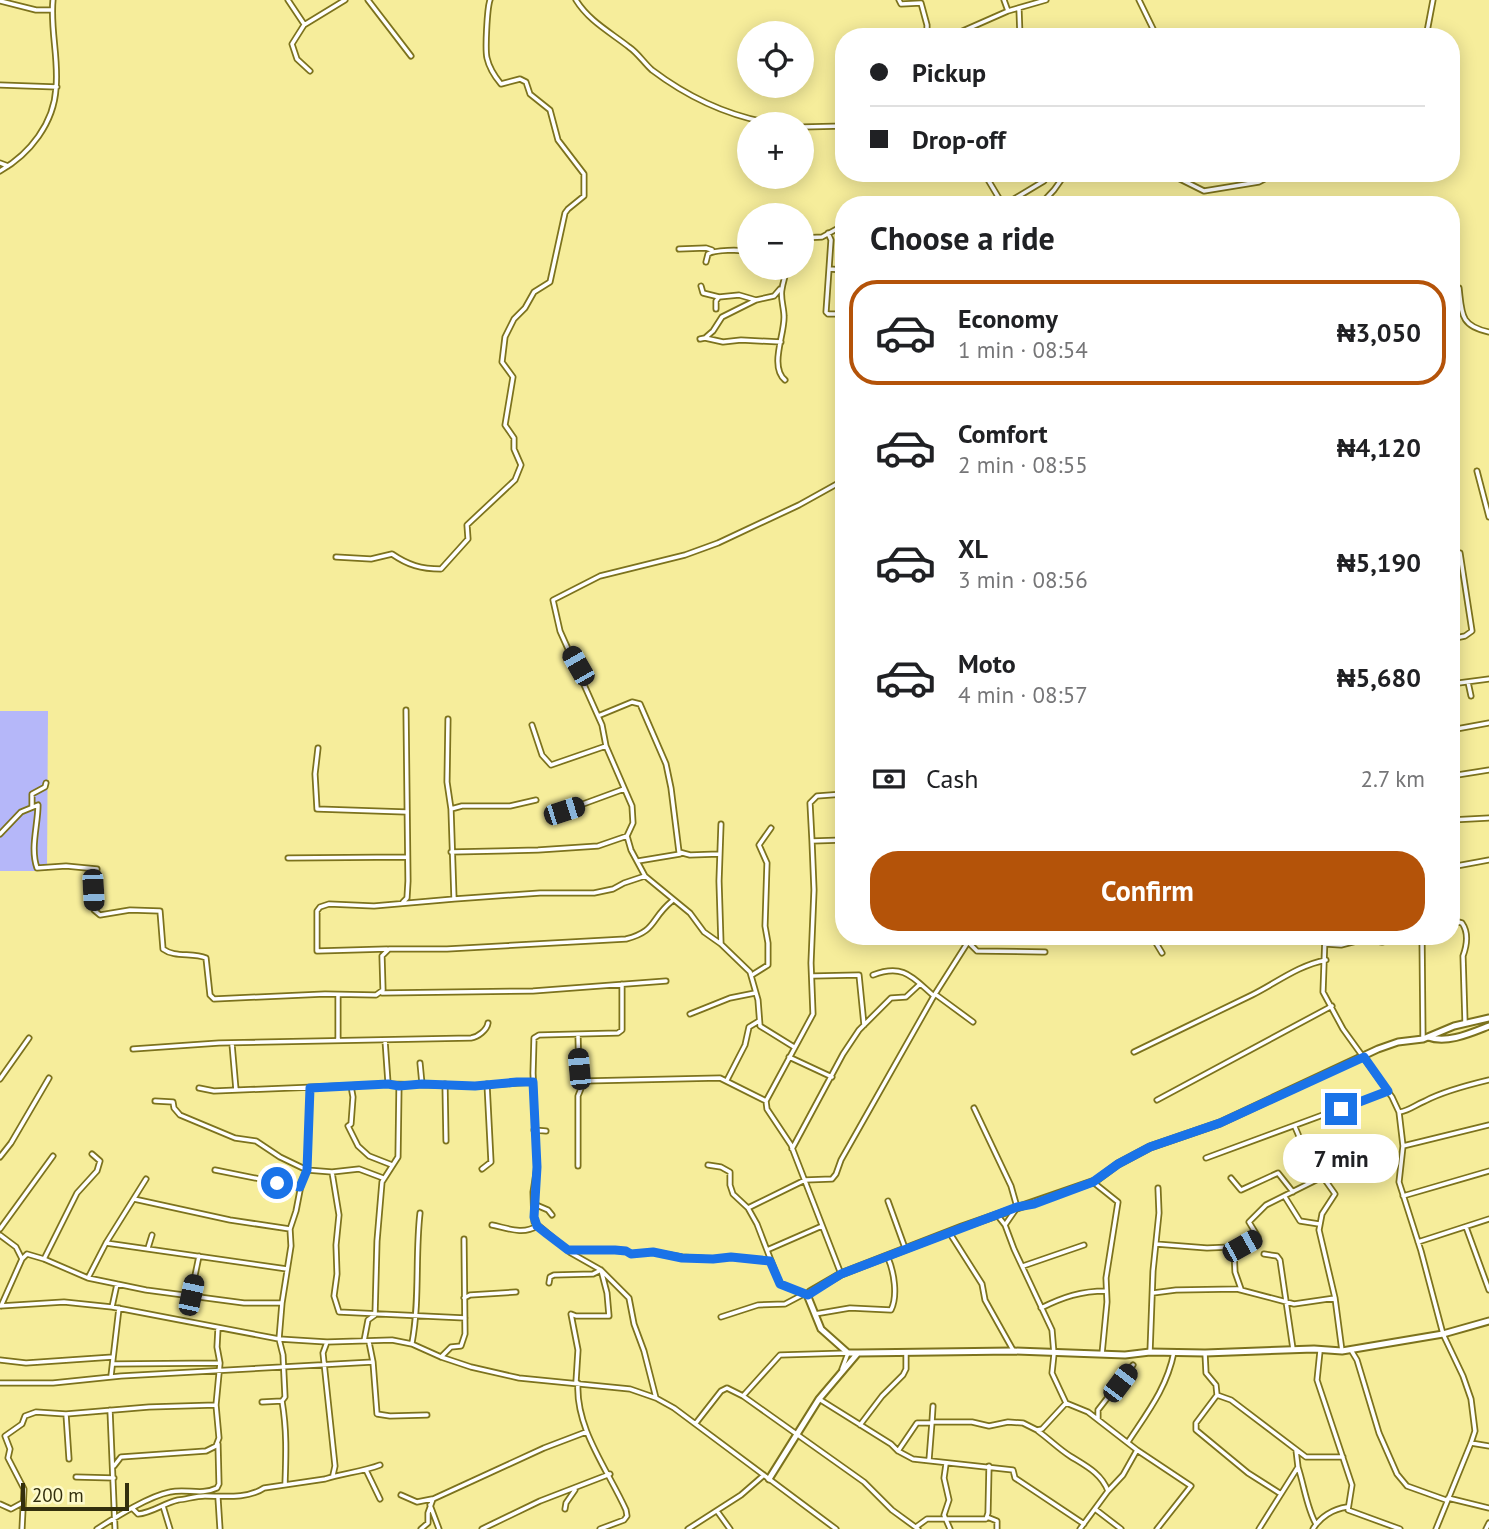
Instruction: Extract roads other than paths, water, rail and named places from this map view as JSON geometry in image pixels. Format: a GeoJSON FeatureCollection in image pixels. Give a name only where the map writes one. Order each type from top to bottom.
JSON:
{"type":"FeatureCollection","features":[{"type":"Feature","properties":{"kind":"street"},"geometry":{"type":"LineString","coordinates":[[0,171],[26,152],[40,134],[51,112],[57,87],[53,0]]}},
{"type":"Feature","properties":{"kind":"street"},"geometry":{"type":"LineString","coordinates":[[288,0],[304,25]]}},
{"type":"Feature","properties":{"kind":"street"},"geometry":{"type":"LineString","coordinates":[[310,71],[298,60],[292,44],[304,25],[345,0]]}},
{"type":"Feature","properties":{"kind":"street"},"geometry":{"type":"LineString","coordinates":[[368,0],[411,56]]}},
{"type":"Feature","properties":{"kind":"street"},"geometry":{"type":"LineString","coordinates":[[336,557],[371,559],[392,554],[421,569],[440,569],[468,538],[467,525],[515,480],[521,465],[514,449],[514,438],[505,425],[513,377],[502,362],[505,337],[514,319],[525,308],[534,292],[550,282],[565,213],[584,196],[585,177],[580,166],[558,140],[550,110],[530,94],[526,82],[520,79],[501,84],[497,79],[487,57],[487,9],[490,0]]}},
{"type":"Feature","properties":{"kind":"street"},"geometry":{"type":"LineString","coordinates":[[576,0],[585,13],[632,49],[654,71],[702,103],[737,113]]}},
{"type":"Feature","properties":{"kind":"street"},"geometry":{"type":"LineString","coordinates":[[899,0],[901,4],[921,3],[927,28]]}},
{"type":"Feature","properties":{"kind":"street"},"geometry":{"type":"LineString","coordinates":[[1004,0],[1008,11]]}},
{"type":"Feature","properties":{"kind":"street"},"geometry":{"type":"LineString","coordinates":[[969,28],[1008,11],[1046,0]]}},
{"type":"Feature","properties":{"kind":"street"},"geometry":{"type":"LineString","coordinates":[[1139,0],[1153,28]]}},
{"type":"Feature","properties":{"kind":"street"},"geometry":{"type":"LineString","coordinates":[[1428,28],[1433,0]]}},
{"type":"Feature","properties":{"kind":"street"},"geometry":{"type":"LineString","coordinates":[[0,1],[36,10],[52,10]]}},
{"type":"Feature","properties":{"kind":"street"},"geometry":{"type":"LineString","coordinates":[[1019,9],[1020,28]]}},
{"type":"Feature","properties":{"kind":"street"},"geometry":{"type":"LineString","coordinates":[[0,85],[57,87]]}},
{"type":"Feature","properties":{"kind":"street"},"geometry":{"type":"LineString","coordinates":[[814,127],[835,126]]}},
{"type":"Feature","properties":{"kind":"street"},"geometry":{"type":"LineString","coordinates":[[0,163],[8,166]]}},
{"type":"Feature","properties":{"kind":"street"},"geometry":{"type":"LineString","coordinates":[[1019,196],[1042,182]]}},
{"type":"Feature","properties":{"kind":"street"},"geometry":{"type":"LineString","coordinates":[[1048,196],[1060,182]]}},
{"type":"Feature","properties":{"kind":"street"},"geometry":{"type":"LineString","coordinates":[[1186,182],[1204,191],[1259,182]]}},
{"type":"Feature","properties":{"kind":"street"},"geometry":{"type":"LineString","coordinates":[[814,238],[835,230]]}},
{"type":"Feature","properties":{"kind":"street"},"geometry":{"type":"LineString","coordinates":[[828,233],[831,240],[827,313],[835,313]]}},
{"type":"Feature","properties":{"kind":"street"},"geometry":{"type":"LineString","coordinates":[[679,248],[737,251]]}},
{"type":"Feature","properties":{"kind":"street"},"geometry":{"type":"LineString","coordinates":[[706,262],[708,254],[714,251]]}},
{"type":"Feature","properties":{"kind":"street"},"geometry":{"type":"LineString","coordinates":[[829,269],[835,269]]}},
{"type":"Feature","properties":{"kind":"street"},"geometry":{"type":"LineString","coordinates":[[781,342],[723,342],[702,339],[713,331],[722,317],[756,300],[774,296],[785,280]]}},
{"type":"Feature","properties":{"kind":"street"},"geometry":{"type":"LineString","coordinates":[[701,286],[702,293],[719,297],[739,295],[756,300]]}},
{"type":"Feature","properties":{"kind":"street"},"geometry":{"type":"LineString","coordinates":[[782,288],[784,316],[778,367],[785,380]]}},
{"type":"Feature","properties":{"kind":"street"},"geometry":{"type":"LineString","coordinates":[[1460,294],[1464,319],[1473,328],[1489,332]]}},
{"type":"Feature","properties":{"kind":"street"},"geometry":{"type":"LineString","coordinates":[[716,309],[719,297]]}},
{"type":"Feature","properties":{"kind":"street"},"geometry":{"type":"LineString","coordinates":[[1477,471],[1489,517]]}},
{"type":"Feature","properties":{"kind":"street"},"geometry":{"type":"LineString","coordinates":[[794,1047],[763,1029],[759,1021],[758,1000],[752,975],[721,944],[704,932],[690,914],[645,876],[627,836],[633,818],[632,806],[606,746],[598,716],[578,666],[566,646],[553,600],[600,576],[685,555],[718,543],[835,486]]}},
{"type":"Feature","properties":{"kind":"street"},"geometry":{"type":"LineString","coordinates":[[1460,553],[1472,631],[1460,637]]}},
{"type":"Feature","properties":{"kind":"street"},"geometry":{"type":"LineString","coordinates":[[1460,683],[1489,679]]}},
{"type":"Feature","properties":{"kind":"street"},"geometry":{"type":"LineString","coordinates":[[1468,682],[1471,696]]}},
{"type":"Feature","properties":{"kind":"street"},"geometry":{"type":"LineString","coordinates":[[598,716],[632,702],[640,704],[666,764],[676,841],[679,852],[682,853]]}},
{"type":"Feature","properties":{"kind":"street"},"geometry":{"type":"LineString","coordinates":[[401,903],[407,898],[406,709]]}},
{"type":"Feature","properties":{"kind":"street"},"geometry":{"type":"LineString","coordinates":[[448,719],[447,782],[452,809],[453,899]]}},
{"type":"Feature","properties":{"kind":"street"},"geometry":{"type":"LineString","coordinates":[[1460,728],[1489,723]]}},
{"type":"Feature","properties":{"kind":"street"},"geometry":{"type":"LineString","coordinates":[[532,725],[542,755],[551,765],[606,746]]}},
{"type":"Feature","properties":{"kind":"street"},"geometry":{"type":"LineString","coordinates":[[318,748],[315,774],[317,809],[406,812]]}},
{"type":"Feature","properties":{"kind":"street"},"geometry":{"type":"LineString","coordinates":[[1460,775],[1489,770]]}},
{"type":"Feature","properties":{"kind":"street"},"geometry":{"type":"LineString","coordinates":[[32,807],[32,794],[45,787],[46,783]]}},
{"type":"Feature","properties":{"kind":"street"},"geometry":{"type":"LineString","coordinates":[[564,811],[625,789]]}},
{"type":"Feature","properties":{"kind":"street"},"geometry":{"type":"LineString","coordinates":[[835,795],[817,796],[811,800],[814,890],[813,1014],[766,1101],[767,1109],[788,1137],[841,1274]]}},
{"type":"Feature","properties":{"kind":"street"},"geometry":{"type":"LineString","coordinates":[[452,809],[510,806],[536,800]]}},
{"type":"Feature","properties":{"kind":"street"},"geometry":{"type":"LineString","coordinates":[[0,834],[21,812],[38,806],[34,834],[37,868],[66,866],[97,869],[93,890],[94,910],[100,915],[130,910],[160,911],[163,949],[170,954],[206,958],[212,998],[533,991],[666,981]]}},
{"type":"Feature","properties":{"kind":"street"},"geometry":{"type":"LineString","coordinates":[[1460,820],[1489,818]]}},
{"type":"Feature","properties":{"kind":"street"},"geometry":{"type":"LineString","coordinates":[[721,824],[721,944]]}},
{"type":"Feature","properties":{"kind":"street"},"geometry":{"type":"LineString","coordinates":[[752,975],[768,965],[765,926],[767,863],[760,845],[771,828]]}},
{"type":"Feature","properties":{"kind":"street"},"geometry":{"type":"LineString","coordinates":[[451,852],[598,846],[627,836]]}},
{"type":"Feature","properties":{"kind":"street"},"geometry":{"type":"LineString","coordinates":[[812,841],[835,840]]}},
{"type":"Feature","properties":{"kind":"street"},"geometry":{"type":"LineString","coordinates":[[638,861],[682,853],[719,854]]}},
{"type":"Feature","properties":{"kind":"street"},"geometry":{"type":"LineString","coordinates":[[288,859],[406,857]]}},
{"type":"Feature","properties":{"kind":"street"},"geometry":{"type":"LineString","coordinates":[[1460,865],[1489,860]]}},
{"type":"Feature","properties":{"kind":"street"},"geometry":{"type":"LineString","coordinates":[[645,876],[613,890],[594,893],[540,893],[374,906],[320,906],[317,911],[317,951],[447,949],[626,939],[640,935],[652,927],[655,918],[672,901]]}},
{"type":"Feature","properties":{"kind":"street"},"geometry":{"type":"LineString","coordinates":[[1460,922],[1466,930],[1467,947],[1463,956],[1467,1022]]}},
{"type":"Feature","properties":{"kind":"street"},"geometry":{"type":"LineString","coordinates":[[748,1208],[805,1180],[829,1181],[834,1178],[895,1060],[966,945]]}},
{"type":"Feature","properties":{"kind":"street"},"geometry":{"type":"LineString","coordinates":[[971,945],[976,951],[1045,952]]}},
{"type":"Feature","properties":{"kind":"street"},"geometry":{"type":"LineString","coordinates":[[1157,945],[1162,953]]}},
{"type":"Feature","properties":{"kind":"street"},"geometry":{"type":"LineString","coordinates":[[1325,945],[1323,988],[1343,1029],[1388,1091],[1399,1112],[1403,1146],[1399,1182],[1443,1334],[1471,1399],[1475,1430],[1436,1529]]}},
{"type":"Feature","properties":{"kind":"street"},"geometry":{"type":"LineString","coordinates":[[1422,945],[1426,1038]]}},
{"type":"Feature","properties":{"kind":"street"},"geometry":{"type":"LineString","coordinates":[[381,993],[384,984],[382,956],[389,949]]}},
{"type":"Feature","properties":{"kind":"street"},"geometry":{"type":"LineString","coordinates":[[1134,1052],[1311,963],[1326,960]]}},
{"type":"Feature","properties":{"kind":"street"},"geometry":{"type":"LineString","coordinates":[[873,975],[887,970],[911,975],[973,1023]]}},
{"type":"Feature","properties":{"kind":"street"},"geometry":{"type":"LineString","coordinates":[[813,976],[859,975],[864,1024]]}},
{"type":"Feature","properties":{"kind":"street"},"geometry":{"type":"LineString","coordinates":[[792,1149],[843,1054],[864,1024],[891,998],[906,997],[920,984]]}},
{"type":"Feature","properties":{"kind":"street"},"geometry":{"type":"LineString","coordinates":[[622,985],[622,1030],[618,1033],[536,1036],[533,1082],[537,1167],[534,1204],[537,1226],[568,1250],[601,1270],[629,1298],[656,1398]]}},
{"type":"Feature","properties":{"kind":"street"},"geometry":{"type":"LineString","coordinates":[[690,1014],[730,998],[755,993]]}},
{"type":"Feature","properties":{"kind":"street"},"geometry":{"type":"LineString","coordinates":[[338,996],[338,1040]]}},
{"type":"Feature","properties":{"kind":"street"},"geometry":{"type":"LineString","coordinates":[[1157,1100],[1332,1006]]}},
{"type":"Feature","properties":{"kind":"street"},"geometry":{"type":"LineString","coordinates":[[721,1317],[758,1305],[785,1304],[841,1274],[997,1214],[1034,1204],[1093,1182],[1118,1164],[1150,1147],[1220,1123],[1398,1042],[1426,1038],[1467,1022],[1489,1018]]}},
{"type":"Feature","properties":{"kind":"street"},"geometry":{"type":"LineString","coordinates":[[727,1080],[746,1041],[749,1027],[759,1021]]}},
{"type":"Feature","properties":{"kind":"street"},"geometry":{"type":"LineString","coordinates":[[133,1049],[476,1037],[488,1023]]}},
{"type":"Feature","properties":{"kind":"street"},"geometry":{"type":"LineString","coordinates":[[1426,1038],[1437,1041],[1462,1036],[1489,1026]]}},
{"type":"Feature","properties":{"kind":"street"},"geometry":{"type":"LineString","coordinates":[[578,1035],[579,1076],[584,1081],[680,1077],[727,1080],[766,1101]]}},
{"type":"Feature","properties":{"kind":"street"},"geometry":{"type":"LineString","coordinates":[[0,1079],[29,1038]]}},
{"type":"Feature","properties":{"kind":"street"},"geometry":{"type":"LineString","coordinates":[[385,1040],[388,1084]]}},
{"type":"Feature","properties":{"kind":"street"},"geometry":{"type":"LineString","coordinates":[[232,1044],[236,1090]]}},
{"type":"Feature","properties":{"kind":"street"},"geometry":{"type":"LineString","coordinates":[[789,1057],[832,1077]]}},
{"type":"Feature","properties":{"kind":"street"},"geometry":{"type":"LineString","coordinates":[[421,1063],[422,1084]]}},
{"type":"Feature","properties":{"kind":"street"},"geometry":{"type":"LineString","coordinates":[[0,1157],[49,1078]]}},
{"type":"Feature","properties":{"kind":"street"},"geometry":{"type":"LineString","coordinates":[[1399,1112],[1410,1111],[1424,1101],[1489,1080]]}},
{"type":"Feature","properties":{"kind":"street"},"geometry":{"type":"LineString","coordinates":[[578,1166],[578,1096],[584,1081]]}},
{"type":"Feature","properties":{"kind":"street"},"geometry":{"type":"LineString","coordinates":[[200,1088],[214,1091],[388,1084],[475,1086],[533,1082]]}},
{"type":"Feature","properties":{"kind":"street"},"geometry":{"type":"LineString","coordinates":[[445,1084],[446,1141]]}},
{"type":"Feature","properties":{"kind":"street"},"geometry":{"type":"LineString","coordinates":[[482,1169],[491,1162],[487,1084]]}},
{"type":"Feature","properties":{"kind":"street"},"geometry":{"type":"LineString","coordinates":[[351,1086],[351,1124],[348,1126],[358,1146],[369,1156],[392,1165]]}},
{"type":"Feature","properties":{"kind":"street"},"geometry":{"type":"LineString","coordinates":[[375,1315],[377,1241],[383,1178],[399,1154],[399,1086]]}},
{"type":"Feature","properties":{"kind":"street"},"geometry":{"type":"LineString","coordinates":[[285,1484],[287,1444],[282,1401],[285,1397],[283,1355],[279,1339],[291,1246],[290,1229],[307,1170],[310,1088]]}},
{"type":"Feature","properties":{"kind":"street"},"geometry":{"type":"LineString","coordinates":[[1206,1158],[1388,1091]]}},
{"type":"Feature","properties":{"kind":"street"},"geometry":{"type":"LineString","coordinates":[[155,1101],[173,1102],[180,1115],[235,1138],[260,1143],[280,1157],[307,1170],[359,1169],[383,1178]]}},
{"type":"Feature","properties":{"kind":"street"},"geometry":{"type":"LineString","coordinates":[[974,1108],[1016,1198],[1017,1207],[1005,1225]]}},
{"type":"Feature","properties":{"kind":"street"},"geometry":{"type":"LineString","coordinates":[[1403,1146],[1489,1125]]}},
{"type":"Feature","properties":{"kind":"street"},"geometry":{"type":"LineString","coordinates":[[1295,1127],[1306,1153],[1335,1194],[1322,1214],[1319,1236],[1335,1298],[1342,1352]]}},
{"type":"Feature","properties":{"kind":"street"},"geometry":{"type":"LineString","coordinates":[[534,1130],[546,1131]]}},
{"type":"Feature","properties":{"kind":"street"},"geometry":{"type":"LineString","coordinates":[[44,1259],[77,1193],[99,1167],[100,1161],[92,1154]]}},
{"type":"Feature","properties":{"kind":"street"},"geometry":{"type":"LineString","coordinates":[[0,1229],[53,1156]]}},
{"type":"Feature","properties":{"kind":"street"},"geometry":{"type":"LineString","coordinates":[[708,1165],[730,1172],[733,1194],[748,1208],[780,1284],[806,1295],[821,1329],[848,1353]]}},
{"type":"Feature","properties":{"kind":"street"},"geometry":{"type":"LineString","coordinates":[[215,1170],[300,1187]]}},
{"type":"Feature","properties":{"kind":"street"},"geometry":{"type":"LineString","coordinates":[[332,1171],[340,1202],[334,1296],[339,1312],[453,1315],[465,1318]]}},
{"type":"Feature","properties":{"kind":"street"},"geometry":{"type":"LineString","coordinates":[[1403,1196],[1489,1171]]}},
{"type":"Feature","properties":{"kind":"street"},"geometry":{"type":"LineString","coordinates":[[1231,1178],[1241,1190],[1278,1173],[1293,1192]]}},
{"type":"Feature","properties":{"kind":"street"},"geometry":{"type":"LineString","coordinates":[[1234,1250],[1258,1237],[1249,1222],[1266,1205],[1324,1176]]}},
{"type":"Feature","properties":{"kind":"street"},"geometry":{"type":"LineString","coordinates":[[88,1278],[106,1243],[146,1179]]}},
{"type":"Feature","properties":{"kind":"street"},"geometry":{"type":"LineString","coordinates":[[1093,1182],[1118,1202],[1106,1278],[1102,1354]]}},
{"type":"Feature","properties":{"kind":"street"},"geometry":{"type":"LineString","coordinates":[[1150,1352],[1153,1271],[1159,1213],[1158,1188]]}},
{"type":"Feature","properties":{"kind":"street"},"geometry":{"type":"LineString","coordinates":[[1285,1197],[1300,1222],[1319,1224]]}},
{"type":"Feature","properties":{"kind":"street"},"geometry":{"type":"LineString","coordinates":[[134,1199],[230,1220],[290,1229]]}},
{"type":"Feature","properties":{"kind":"street"},"geometry":{"type":"LineString","coordinates":[[888,1202],[906,1250]]}},
{"type":"Feature","properties":{"kind":"street"},"geometry":{"type":"LineString","coordinates":[[534,1204],[548,1210],[552,1215]]}},
{"type":"Feature","properties":{"kind":"street"},"geometry":{"type":"LineString","coordinates":[[412,1344],[418,1298],[416,1244],[420,1213]]}},
{"type":"Feature","properties":{"kind":"street"},"geometry":{"type":"LineString","coordinates":[[997,1214],[1005,1225],[1052,1330],[1052,1373],[1066,1403],[1088,1412],[1137,1450],[1191,1486],[1157,1529]]}},
{"type":"Feature","properties":{"kind":"street"},"geometry":{"type":"LineString","coordinates":[[1418,1242],[1489,1219]]}},
{"type":"Feature","properties":{"kind":"street"},"geometry":{"type":"LineString","coordinates":[[492,1224],[521,1231],[537,1226]]}},
{"type":"Feature","properties":{"kind":"street"},"geometry":{"type":"LineString","coordinates":[[767,1250],[822,1226]]}},
{"type":"Feature","properties":{"kind":"street"},"geometry":{"type":"LineString","coordinates":[[1466,1227],[1489,1290]]}},
{"type":"Feature","properties":{"kind":"street"},"geometry":{"type":"LineString","coordinates":[[949,1232],[982,1284],[985,1300],[1013,1351]]}},
{"type":"Feature","properties":{"kind":"street"},"geometry":{"type":"LineString","coordinates":[[0,1235],[16,1247],[22,1259]]}},
{"type":"Feature","properties":{"kind":"street"},"geometry":{"type":"LineString","coordinates":[[148,1248],[152,1235]]}},
{"type":"Feature","properties":{"kind":"street"},"geometry":{"type":"LineString","coordinates":[[441,1357],[451,1347],[461,1346],[465,1334],[464,1239]]}},
{"type":"Feature","properties":{"kind":"street"},"geometry":{"type":"LineString","coordinates":[[106,1243],[288,1269]]}},
{"type":"Feature","properties":{"kind":"street"},"geometry":{"type":"LineString","coordinates":[[1156,1244],[1207,1248],[1226,1246],[1234,1250]]}},
{"type":"Feature","properties":{"kind":"street"},"geometry":{"type":"LineString","coordinates":[[1023,1266],[1084,1245]]}},
{"type":"Feature","properties":{"kind":"street"},"geometry":{"type":"LineString","coordinates":[[568,1250],[615,1250],[631,1254],[653,1252],[682,1258],[731,1257],[770,1261]]}},
{"type":"Feature","properties":{"kind":"street"},"geometry":{"type":"LineString","coordinates":[[1234,1250],[1235,1272],[1241,1289]]}},
{"type":"Feature","properties":{"kind":"street"},"geometry":{"type":"LineString","coordinates":[[282,1303],[244,1303],[117,1284],[88,1278],[27,1254],[22,1259],[1,1306],[64,1302],[119,1308],[279,1339],[327,1342],[392,1340],[412,1344],[441,1357],[519,1378],[630,1389],[656,1398],[696,1423],[836,1529]]}},
{"type":"Feature","properties":{"kind":"street"},"geometry":{"type":"LineString","coordinates":[[1264,1254],[1277,1256],[1280,1260],[1294,1351]]}},
{"type":"Feature","properties":{"kind":"street"},"geometry":{"type":"LineString","coordinates":[[191,1295],[199,1256]]}},
{"type":"Feature","properties":{"kind":"street"},"geometry":{"type":"LineString","coordinates":[[814,1315],[850,1308],[891,1310],[894,1302],[893,1274],[888,1258]]}},
{"type":"Feature","properties":{"kind":"street"},"geometry":{"type":"LineString","coordinates":[[549,1283],[550,1277],[554,1275],[593,1274],[601,1270]]}},
{"type":"Feature","properties":{"kind":"street"},"geometry":{"type":"LineString","coordinates":[[600,1529],[624,1520],[627,1516],[610,1474],[586,1432],[577,1396],[578,1341],[571,1314],[609,1315],[606,1284],[601,1270]]}},
{"type":"Feature","properties":{"kind":"street"},"geometry":{"type":"LineString","coordinates":[[112,1307],[117,1284]]}},
{"type":"Feature","properties":{"kind":"street"},"geometry":{"type":"LineString","coordinates":[[1153,1293],[1241,1289],[1294,1304],[1335,1298]]}},
{"type":"Feature","properties":{"kind":"street"},"geometry":{"type":"LineString","coordinates":[[1041,1308],[1080,1292],[1106,1291]]}},
{"type":"Feature","properties":{"kind":"street"},"geometry":{"type":"LineString","coordinates":[[464,1298],[470,1294],[516,1292]]}},
{"type":"Feature","properties":{"kind":"street"},"geometry":{"type":"LineString","coordinates":[[111,1377],[119,1308]]}},
{"type":"Feature","properties":{"kind":"street"},"geometry":{"type":"LineString","coordinates":[[375,1315],[368,1320],[366,1342],[373,1362],[377,1413],[390,1416],[427,1415]]}},
{"type":"Feature","properties":{"kind":"street"},"geometry":{"type":"LineString","coordinates":[[743,1396],[780,1355],[1013,1351],[1125,1355],[1150,1352],[1320,1349],[1342,1352],[1443,1334],[1489,1321]]}},
{"type":"Feature","properties":{"kind":"street"},"geometry":{"type":"LineString","coordinates":[[218,1328],[220,1363],[216,1405],[220,1529]]}},
{"type":"Feature","properties":{"kind":"street"},"geometry":{"type":"LineString","coordinates":[[327,1342],[323,1353],[335,1466],[333,1475]]}},
{"type":"Feature","properties":{"kind":"street"},"geometry":{"type":"LineString","coordinates":[[1320,1349],[1318,1380],[1352,1485],[1347,1507],[1350,1512],[1400,1529]]}},
{"type":"Feature","properties":{"kind":"street"},"geometry":{"type":"LineString","coordinates":[[1352,1350],[1379,1433],[1397,1474],[1407,1486],[1447,1499],[1489,1508]]}},
{"type":"Feature","properties":{"kind":"street"},"geometry":{"type":"LineString","coordinates":[[860,1425],[882,1396],[903,1375],[906,1369],[906,1352]]}},
{"type":"Feature","properties":{"kind":"street"},"geometry":{"type":"LineString","coordinates":[[1128,1442],[1150,1411],[1170,1374],[1174,1352]]}},
{"type":"Feature","properties":{"kind":"street"},"geometry":{"type":"LineString","coordinates":[[841,1371],[848,1353]]}},
{"type":"Feature","properties":{"kind":"street"},"geometry":{"type":"LineString","coordinates":[[688,1529],[767,1477],[798,1435],[819,1399],[858,1353]]}},
{"type":"Feature","properties":{"kind":"street"},"geometry":{"type":"LineString","coordinates":[[1205,1353],[1206,1373],[1216,1385],[1217,1395],[1196,1423],[1196,1430],[1248,1473],[1280,1494]]}},
{"type":"Feature","properties":{"kind":"street"},"geometry":{"type":"LineString","coordinates":[[0,1360],[26,1363],[113,1357]]}},
{"type":"Feature","properties":{"kind":"street"},"geometry":{"type":"LineString","coordinates":[[0,1383],[52,1383],[111,1377],[373,1362]]}},
{"type":"Feature","properties":{"kind":"street"},"geometry":{"type":"LineString","coordinates":[[113,1364],[220,1363]]}},
{"type":"Feature","properties":{"kind":"street"},"geometry":{"type":"LineString","coordinates":[[1098,1419],[1098,1410],[1133,1365]]}},
{"type":"Feature","properties":{"kind":"street"},"geometry":{"type":"LineString","coordinates":[[696,1423],[725,1388],[743,1396],[864,1482],[884,1503],[917,1528],[923,1520],[987,1517],[997,1521],[997,1529]]}},
{"type":"Feature","properties":{"kind":"street"},"geometry":{"type":"LineString","coordinates":[[1217,1395],[1231,1400],[1306,1457],[1343,1457]]}},
{"type":"Feature","properties":{"kind":"street"},"geometry":{"type":"LineString","coordinates":[[819,1399],[913,1459],[1013,1470],[1015,1478],[1084,1524]]}},
{"type":"Feature","properties":{"kind":"street"},"geometry":{"type":"LineString","coordinates":[[262,1402],[282,1401]]}},
{"type":"Feature","properties":{"kind":"street"},"geometry":{"type":"LineString","coordinates":[[1037,1430],[1042,1429],[1066,1403]]}},
{"type":"Feature","properties":{"kind":"street"},"geometry":{"type":"LineString","coordinates":[[22,1529],[24,1489],[8,1458],[10,1450],[5,1436],[22,1424],[25,1416],[32,1412],[66,1414],[216,1405]]}},
{"type":"Feature","properties":{"kind":"street"},"geometry":{"type":"LineString","coordinates":[[929,1460],[933,1406]]}},
{"type":"Feature","properties":{"kind":"street"},"geometry":{"type":"LineString","coordinates":[[110,1410],[115,1529]]}},
{"type":"Feature","properties":{"kind":"street"},"geometry":{"type":"LineString","coordinates":[[1088,1412],[1098,1410]]}},
{"type":"Feature","properties":{"kind":"street"},"geometry":{"type":"LineString","coordinates":[[66,1414],[69,1459]]}},
{"type":"Feature","properties":{"kind":"street"},"geometry":{"type":"LineString","coordinates":[[898,1451],[917,1423],[972,1422],[989,1426],[1008,1422],[1023,1423],[1088,1466],[1104,1482],[1108,1491]]}},
{"type":"Feature","properties":{"kind":"street"},"geometry":{"type":"LineString","coordinates":[[401,1495],[417,1502],[433,1499],[544,1448],[586,1432]]}},
{"type":"Feature","properties":{"kind":"street"},"geometry":{"type":"LineString","coordinates":[[114,1466],[121,1457],[206,1451],[218,1443]]}},
{"type":"Feature","properties":{"kind":"street"},"geometry":{"type":"LineString","coordinates":[[1471,1443],[1489,1446]]}},
{"type":"Feature","properties":{"kind":"street"},"geometry":{"type":"LineString","coordinates":[[1080,1529],[1123,1475],[1137,1450]]}},
{"type":"Feature","properties":{"kind":"street"},"geometry":{"type":"LineString","coordinates":[[1296,1450],[1309,1508],[1316,1524]]}},
{"type":"Feature","properties":{"kind":"street"},"geometry":{"type":"LineString","coordinates":[[1259,1529],[1298,1465],[1306,1457]]}},
{"type":"Feature","properties":{"kind":"street"},"geometry":{"type":"LineString","coordinates":[[946,1464],[944,1478],[949,1500],[945,1512],[950,1529]]}},
{"type":"Feature","properties":{"kind":"street"},"geometry":{"type":"LineString","coordinates":[[132,1508],[138,1514],[144,1514],[165,1505],[206,1496],[257,1493],[264,1488],[324,1479],[380,1465]]}},
{"type":"Feature","properties":{"kind":"street"},"geometry":{"type":"LineString","coordinates":[[987,1517],[989,1466]]}},
{"type":"Feature","properties":{"kind":"street"},"geometry":{"type":"LineString","coordinates":[[366,1470],[380,1499]]}},
{"type":"Feature","properties":{"kind":"street"},"geometry":{"type":"LineString","coordinates":[[482,1529],[610,1474]]}},
{"type":"Feature","properties":{"kind":"street"},"geometry":{"type":"LineString","coordinates":[[76,1477],[114,1478]]}},
{"type":"Feature","properties":{"kind":"street"},"geometry":{"type":"LineString","coordinates":[[97,1529],[166,1492],[206,1493],[217,1488],[219,1484]]}},
{"type":"Feature","properties":{"kind":"street"},"geometry":{"type":"LineString","coordinates":[[565,1510],[577,1487]]}},
{"type":"Feature","properties":{"kind":"street"},"geometry":{"type":"LineString","coordinates":[[158,1497],[165,1505],[170,1529]]}},
{"type":"Feature","properties":{"kind":"street"},"geometry":{"type":"LineString","coordinates":[[421,1529],[429,1520],[428,1513],[433,1499]]}},
{"type":"Feature","properties":{"kind":"street"},"geometry":{"type":"LineString","coordinates":[[0,1504],[11,1509],[22,1503]]}},
{"type":"Feature","properties":{"kind":"street"},"geometry":{"type":"LineString","coordinates":[[430,1504],[439,1529]]}},
{"type":"Feature","properties":{"kind":"street"},"geometry":{"type":"LineString","coordinates":[[1313,1529],[1334,1510],[1347,1507]]}},
{"type":"Feature","properties":{"kind":"street"},"geometry":{"type":"LineString","coordinates":[[1095,1509],[1121,1529]]}},
{"type":"Feature","properties":{"kind":"street"},"geometry":{"type":"LineString","coordinates":[[717,1511],[730,1529]]}},
{"type":"Feature","properties":{"kind":"street"},"geometry":{"type":"LineString","coordinates":[[1486,1529],[1489,1523]]}}]}
